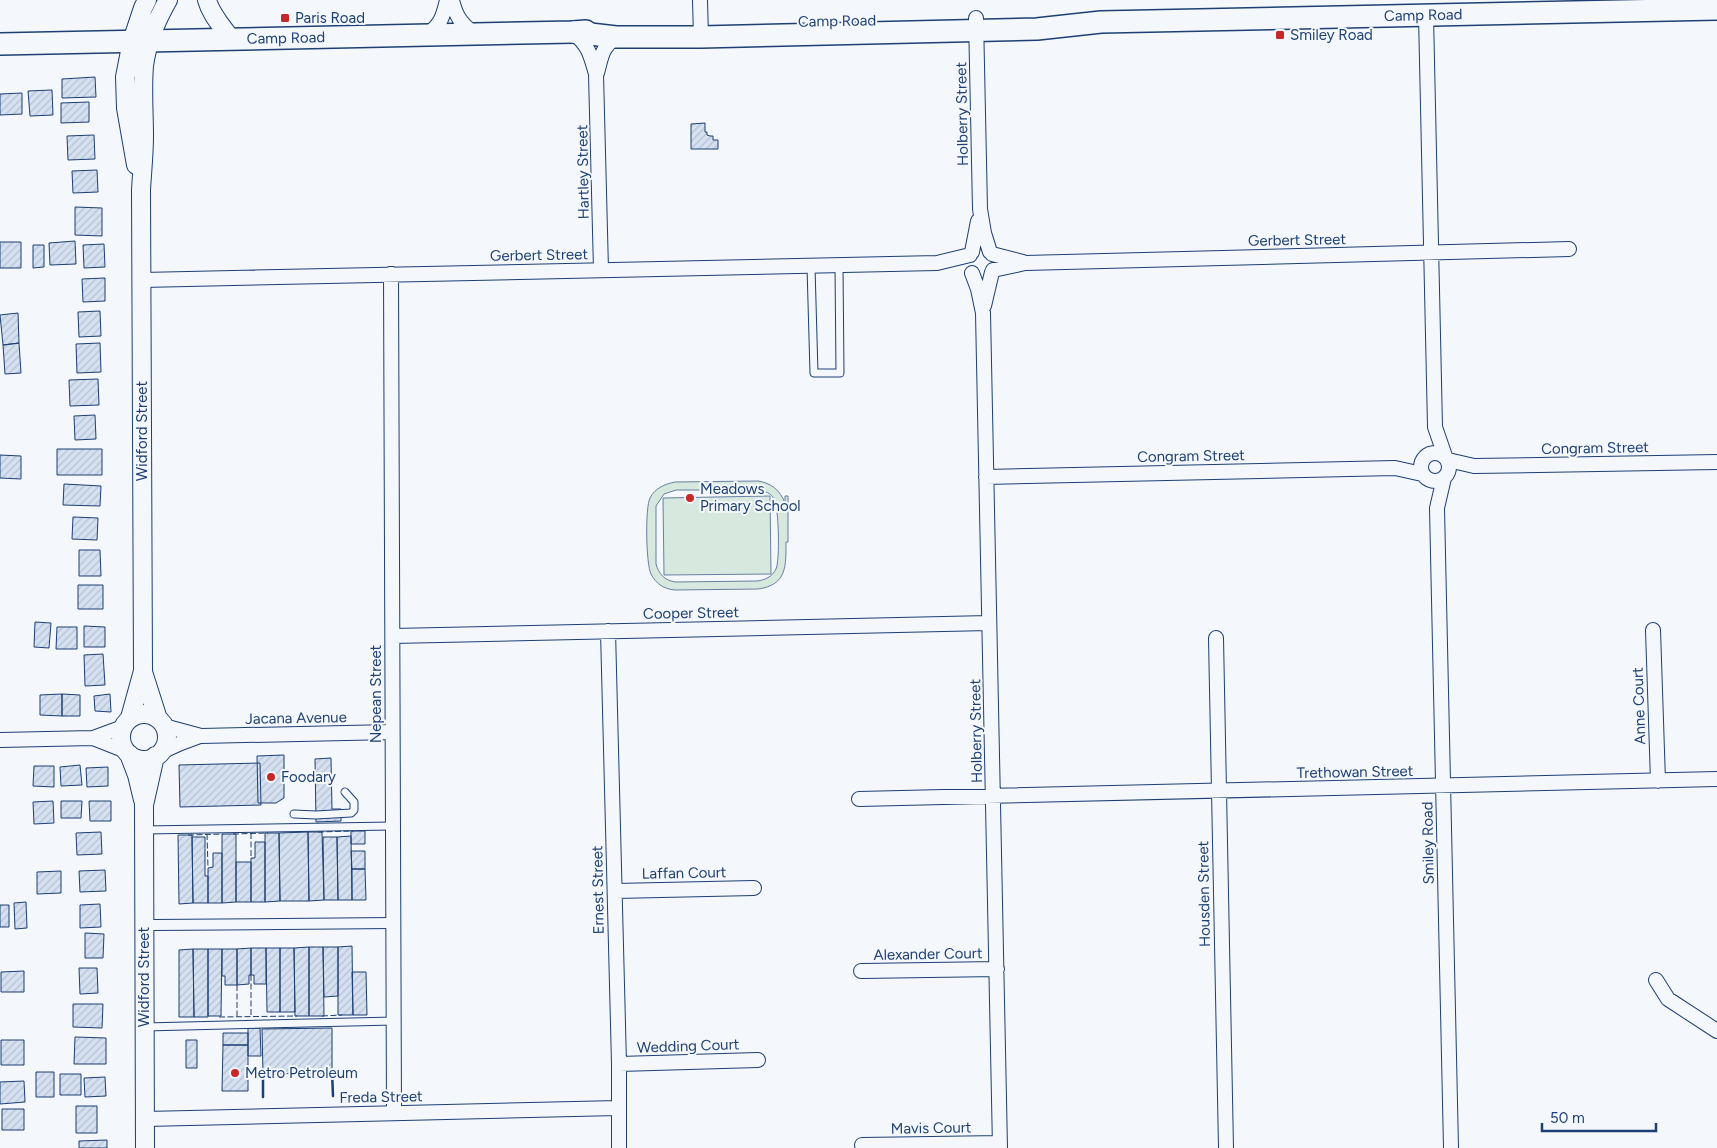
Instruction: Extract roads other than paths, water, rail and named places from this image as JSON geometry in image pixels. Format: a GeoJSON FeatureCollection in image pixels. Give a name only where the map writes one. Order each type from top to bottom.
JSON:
{"type":"FeatureCollection","features":[{"type":"Feature","properties":{"kind":"main road","name":"Camp Road"},"geometry":{"type":"LineString","coordinates":[[573,32],[616,37],[701,30],[976,25],[1037,29],[1100,22],[1431,10],[1717,9]]}},
{"type":"Feature","properties":{"kind":"main road","name":"Camp Road"},"geometry":{"type":"LineString","coordinates":[[0,44],[573,32],[616,26],[701,30]]}},
{"type":"Feature","properties":{"kind":"street"},"geometry":{"type":"LineString","coordinates":[[142,40],[142,8],[147,0]]}},
{"type":"Feature","properties":{"kind":"street"},"geometry":{"type":"LineString","coordinates":[[142,40],[168,0]]}},
{"type":"Feature","properties":{"kind":"street"},"geometry":{"type":"LineString","coordinates":[[207,0],[214,17],[231,39]]}},
{"type":"Feature","properties":{"kind":"street"},"geometry":{"type":"LineString","coordinates":[[427,35],[438,26],[444,16],[447,0]]}},
{"type":"Feature","properties":{"kind":"street"},"geometry":{"type":"LineString","coordinates":[[452,0],[456,15],[474,34]]}},
{"type":"Feature","properties":{"kind":"street"},"geometry":{"type":"LineString","coordinates":[[700,0],[701,30]]}},
{"type":"Feature","properties":{"kind":"street"},"geometry":{"type":"LineString","coordinates":[[1431,10],[1435,427],[1449,468],[1445,477],[1433,481],[1424,476],[1420,465],[1435,427]]}},
{"type":"Feature","properties":{"kind":"street","name":"Holberry Street"},"geometry":{"type":"LineString","coordinates":[[976,25],[980,209],[984,233],[991,253]]}},
{"type":"Feature","properties":{"kind":"street","name":"Hartley Street"},"geometry":{"type":"LineString","coordinates":[[573,32],[590,52],[596,74],[601,270]]}},
{"type":"Feature","properties":{"kind":"street","name":"Hartley Street"},"geometry":{"type":"LineString","coordinates":[[596,74],[602,52],[606,45],[616,37]]}},
{"type":"Feature","properties":{"kind":"street","name":"Widford Street"},"geometry":{"type":"LineString","coordinates":[[127,722],[143,671],[141,190],[144,138],[144,64],[142,40]]}},
{"type":"Feature","properties":{"kind":"street","name":"Holberry Street"},"geometry":{"type":"LineString","coordinates":[[971,253],[980,209]]}},
{"type":"Feature","properties":{"kind":"street"},"geometry":{"type":"LineString","coordinates":[[983,249],[991,253],[995,262],[992,271],[988,275],[980,277],[970,271],[967,262],[971,253],[983,249]]}},
{"type":"Feature","properties":{"kind":"street","name":"Gerbert Street"},"geometry":{"type":"LineString","coordinates":[[992,271],[1025,263],[1570,249]]}},
{"type":"Feature","properties":{"kind":"street","name":"Gerbert Street"},"geometry":{"type":"LineString","coordinates":[[142,280],[937,263],[971,253]]}},
{"type":"Feature","properties":{"kind":"street","name":"Gerbert Street"},"geometry":{"type":"LineString","coordinates":[[991,253],[1025,263]]}},
{"type":"Feature","properties":{"kind":"street","name":"Gerbert Street"},"geometry":{"type":"LineString","coordinates":[[937,263],[970,271]]}},
{"type":"Feature","properties":{"kind":"street","name":"Holberry Street"},"geometry":{"type":"LineString","coordinates":[[970,271],[978,289],[983,313],[1000,1145]]}},
{"type":"Feature","properties":{"kind":"street","name":"Holberry Street"},"geometry":{"type":"LineString","coordinates":[[983,313],[992,271]]}},
{"type":"Feature","properties":{"kind":"street","name":"Nepean Street"},"geometry":{"type":"LineString","coordinates":[[391,274],[394,1113]]}},
{"type":"Feature","properties":{"kind":"street"},"geometry":{"type":"LineString","coordinates":[[1423,458],[1432,452],[1441,454],[1446,458]]}},
{"type":"Feature","properties":{"kind":"street","name":"Congram Street"},"geometry":{"type":"LineString","coordinates":[[1395,468],[1423,458]]}},
{"type":"Feature","properties":{"kind":"street","name":"Congram Street"},"geometry":{"type":"LineString","coordinates":[[1446,458],[1474,466],[1717,462]]}},
{"type":"Feature","properties":{"kind":"street","name":"Congram Street"},"geometry":{"type":"LineString","coordinates":[[1445,477],[1474,466]]}},
{"type":"Feature","properties":{"kind":"street","name":"Congram Street"},"geometry":{"type":"LineString","coordinates":[[986,477],[1395,468],[1424,476]]}},
{"type":"Feature","properties":{"kind":"street","name":"Smiley Road"},"geometry":{"type":"LineString","coordinates":[[1424,476],[1437,508]]}},
{"type":"Feature","properties":{"kind":"street","name":"Smiley Road"},"geometry":{"type":"LineString","coordinates":[[1445,477],[1437,508],[1451,1148]]}},
{"type":"Feature","properties":{"kind":"street","name":"Cooper Street"},"geometry":{"type":"LineString","coordinates":[[393,636],[989,622]]}},
{"type":"Feature","properties":{"kind":"street","name":"Anne Court"},"geometry":{"type":"LineString","coordinates":[[1653,630],[1658,781]]}},
{"type":"Feature","properties":{"kind":"street","name":"Ernest Street"},"geometry":{"type":"LineString","coordinates":[[608,631],[619,1148]]}},
{"type":"Feature","properties":{"kind":"street","name":"Housden Street"},"geometry":{"type":"LineString","coordinates":[[1216,638],[1226,1148]]}},
{"type":"Feature","properties":{"kind":"street","name":"Widford Street"},"geometry":{"type":"LineString","coordinates":[[143,671],[161,722]]}},
{"type":"Feature","properties":{"kind":"street"},"geometry":{"type":"LineString","coordinates":[[0,740],[93,738],[142,759],[157,755],[164,747],[166,733],[161,722],[151,715],[144,714],[93,738]]}},
{"type":"Feature","properties":{"kind":"street"},"geometry":{"type":"LineString","coordinates":[[127,722],[121,739],[128,752]]}},
{"type":"Feature","properties":{"kind":"street","name":"Jacana Avenue"},"geometry":{"type":"LineString","coordinates":[[161,722],[201,736]]}},
{"type":"Feature","properties":{"kind":"street","name":"Jacana Avenue"},"geometry":{"type":"LineString","coordinates":[[157,755],[181,742],[201,736],[392,732]]}},
{"type":"Feature","properties":{"kind":"street","name":"Widford Street"},"geometry":{"type":"LineString","coordinates":[[128,752],[137,775],[144,805],[145,1148]]}},
{"type":"Feature","properties":{"kind":"street","name":"Widford Street"},"geometry":{"type":"LineString","coordinates":[[144,805],[157,755]]}},
{"type":"Feature","properties":{"kind":"street","name":"Trethowan Street"},"geometry":{"type":"LineString","coordinates":[[859,799],[1717,779]]}},
{"type":"Feature","properties":{"kind":"street","name":"Laffan Court"},"geometry":{"type":"LineString","coordinates":[[614,891],[754,888]]}},
{"type":"Feature","properties":{"kind":"street"},"geometry":{"type":"LineString","coordinates":[[152,925],[393,922]]}},
{"type":"Feature","properties":{"kind":"street","name":"Alexander Court"},"geometry":{"type":"LineString","coordinates":[[861,971],[997,969]]}},
{"type":"Feature","properties":{"kind":"street"},"geometry":{"type":"LineString","coordinates":[[1656,980],[1668,1000],[1717,1031]]}},
{"type":"Feature","properties":{"kind":"street","name":"Wedding Court"},"geometry":{"type":"LineString","coordinates":[[618,1064],[758,1060]]}},
{"type":"Feature","properties":{"kind":"street","name":"Freda Street"},"geometry":{"type":"LineString","coordinates":[[145,1119],[618,1108]]}},
{"type":"Feature","properties":{"kind":"street","name":"Mavis Court"},"geometry":{"type":"LineString","coordinates":[[862,1145],[1000,1145]]}},
{"type":"Feature","properties":{"kind":"lane"},"geometry":{"type":"LineString","coordinates":[[811,266],[814,374],[840,373],[839,266]]}},
{"type":"Feature","properties":{"kind":"lane"},"geometry":{"type":"LineString","coordinates":[[294,814],[351,813],[354,810],[354,802],[345,792]]}},
{"type":"Feature","properties":{"kind":"lane"},"geometry":{"type":"LineString","coordinates":[[144,830],[392,826]]}},
{"type":"Feature","properties":{"kind":"lane"},"geometry":{"type":"LineString","coordinates":[[145,1027],[394,1021]]}},
{"type":"Feature","properties":{"kind":"place","name":"Paris Road"},"geometry":{"type":"Point","coordinates":[285,18]}},
{"type":"Feature","properties":{"kind":"place","name":"Smiley Road"},"geometry":{"type":"Point","coordinates":[1280,35]}},
{"type":"Feature","properties":{"kind":"place","name":"Meadows Primary School"},"geometry":{"type":"Point","coordinates":[690,498]}},
{"type":"Feature","properties":{"kind":"place","name":"Foodary"},"geometry":{"type":"Point","coordinates":[271,777]}},
{"type":"Feature","properties":{"kind":"place","name":"Metro Petroleum"},"geometry":{"type":"Point","coordinates":[235,1073]}}]}
